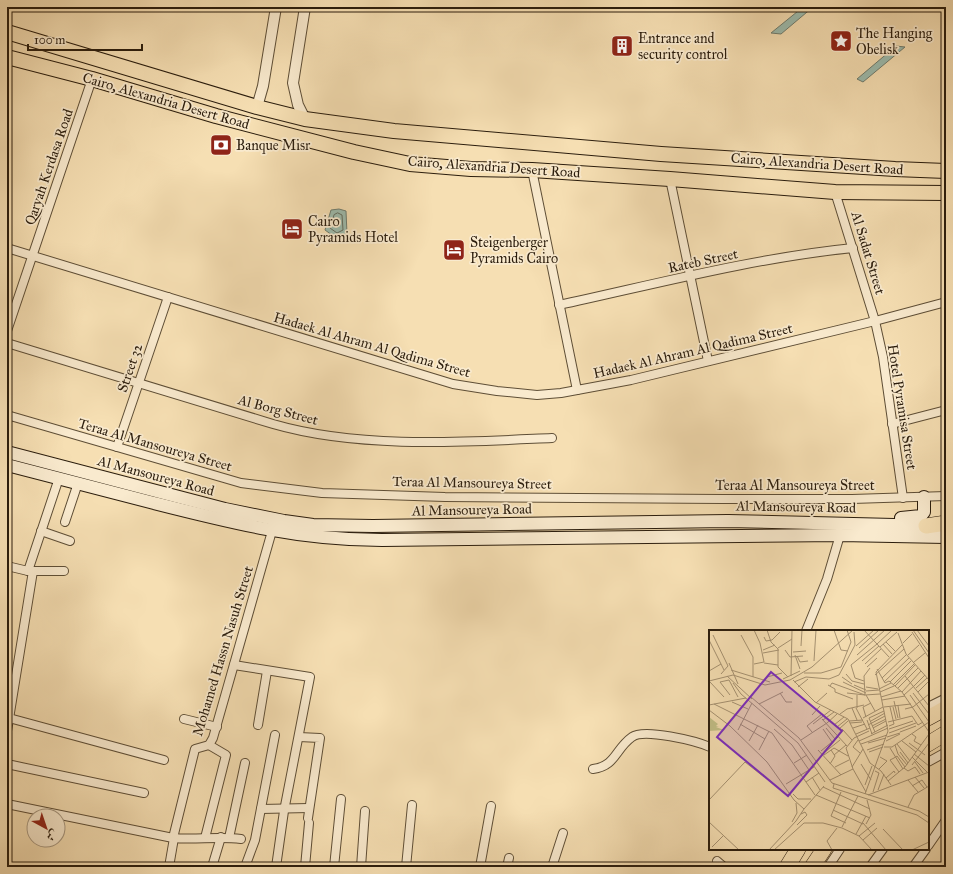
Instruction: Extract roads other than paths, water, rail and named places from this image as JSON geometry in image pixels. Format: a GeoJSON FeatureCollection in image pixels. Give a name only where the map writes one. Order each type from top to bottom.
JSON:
{"type":"FeatureCollection","features":[{"type":"Feature","properties":{"kind":"highway","name":"Cairo, Alexandria Desert Road"},"geometry":{"type":"LineString","coordinates":[[7,32],[257,107],[305,119],[394,131],[661,154],[895,170],[946,171]]}},
{"type":"Feature","properties":{"kind":"highway","name":"Cairo, Alexandria Desert Road"},"geometry":{"type":"LineString","coordinates":[[7,57],[92,79],[216,116],[354,152],[410,164],[472,169],[532,170],[670,179],[835,192],[946,193]]}},
{"type":"Feature","properties":{"kind":"highway"},"geometry":{"type":"LineString","coordinates":[[926,526],[946,523]]}},
{"type":"Feature","properties":{"kind":"highway"},"geometry":{"type":"LineString","coordinates":[[929,717],[946,708]]}},
{"type":"Feature","properties":{"kind":"highway"},"geometry":{"type":"LineString","coordinates":[[929,743],[946,733]]}},
{"type":"Feature","properties":{"kind":"highway"},"geometry":{"type":"LineString","coordinates":[[787,867],[797,850]]}},
{"type":"Feature","properties":{"kind":"highway"},"geometry":{"type":"LineString","coordinates":[[812,867],[823,850]]}},
{"type":"Feature","properties":{"kind":"main road","name":"Al Mansoureya Road"},"geometry":{"type":"LineString","coordinates":[[8,455],[59,478],[272,531],[318,538],[360,540],[840,535],[946,537]]}},
{"type":"Feature","properties":{"kind":"main road","name":"Al Mansoureya Road"},"geometry":{"type":"LineString","coordinates":[[8,455],[225,509],[284,521],[349,526],[728,521],[946,527]]}},
{"type":"Feature","properties":{"kind":"main road"},"geometry":{"type":"LineString","coordinates":[[857,524],[872,519],[914,518],[921,516],[924,512],[924,497]]}},
{"type":"Feature","properties":{"kind":"main road"},"geometry":{"type":"LineString","coordinates":[[545,524],[546,538]]}},
{"type":"Feature","properties":{"kind":"street"},"geometry":{"type":"LineString","coordinates":[[257,107],[263,86],[276,7]]}},
{"type":"Feature","properties":{"kind":"street"},"geometry":{"type":"LineString","coordinates":[[305,119],[294,94],[293,84],[306,7]]}},
{"type":"Feature","properties":{"kind":"street","name":"Qaryah Kerdasa Road"},"geometry":{"type":"LineString","coordinates":[[7,331],[92,79]]}},
{"type":"Feature","properties":{"kind":"street"},"geometry":{"type":"LineString","coordinates":[[532,170],[576,390]]}},
{"type":"Feature","properties":{"kind":"street"},"geometry":{"type":"LineString","coordinates":[[670,179],[708,361]]}},
{"type":"Feature","properties":{"kind":"street","name":"Al Sadat Street"},"geometry":{"type":"LineString","coordinates":[[835,192],[875,321]]}},
{"type":"Feature","properties":{"kind":"street","name":"Hadaek Al Ahram Al Qadima Street"},"geometry":{"type":"LineString","coordinates":[[7,248],[453,384],[484,390],[537,394],[576,390],[631,380],[875,321],[946,302]]}},
{"type":"Feature","properties":{"kind":"street","name":"Rateb Street"},"geometry":{"type":"LineString","coordinates":[[558,304],[788,257],[853,248]]}},
{"type":"Feature","properties":{"kind":"street","name":"Street 32"},"geometry":{"type":"LineString","coordinates":[[117,447],[168,297]]}},
{"type":"Feature","properties":{"kind":"street","name":"Hotel Pyramisa Street"},"geometry":{"type":"LineString","coordinates":[[875,321],[883,357],[903,498]]}},
{"type":"Feature","properties":{"kind":"street","name":"Al Borg Street"},"geometry":{"type":"LineString","coordinates":[[7,343],[290,429],[331,437],[445,441],[552,438]]}},
{"type":"Feature","properties":{"kind":"street"},"geometry":{"type":"LineString","coordinates":[[892,424],[946,410]]}},
{"type":"Feature","properties":{"kind":"street","name":"Teraa Al Mansoureya Street"},"geometry":{"type":"LineString","coordinates":[[7,415],[242,483],[322,493],[453,497],[792,499],[946,496]]}},
{"type":"Feature","properties":{"kind":"street"},"geometry":{"type":"LineString","coordinates":[[7,730],[30,571],[41,531],[59,478]]}},
{"type":"Feature","properties":{"kind":"street"},"geometry":{"type":"LineString","coordinates":[[65,522],[78,483]]}},
{"type":"Feature","properties":{"kind":"street"},"geometry":{"type":"LineString","coordinates":[[41,531],[70,541]]}},
{"type":"Feature","properties":{"kind":"street","name":"Mohamed Hassn Nasuh Street"},"geometry":{"type":"LineString","coordinates":[[169,867],[173,838],[195,749],[209,745],[216,727],[272,531]]}},
{"type":"Feature","properties":{"kind":"street"},"geometry":{"type":"LineString","coordinates":[[806,630],[827,579],[840,535]]}},
{"type":"Feature","properties":{"kind":"street"},"geometry":{"type":"LineString","coordinates":[[7,566],[30,571],[64,571]]}},
{"type":"Feature","properties":{"kind":"street"},"geometry":{"type":"LineString","coordinates":[[234,666],[310,677],[285,809],[276,867]]}},
{"type":"Feature","properties":{"kind":"street"},"geometry":{"type":"LineString","coordinates":[[258,725],[267,671]]}},
{"type":"Feature","properties":{"kind":"street"},"geometry":{"type":"LineString","coordinates":[[929,706],[946,698]]}},
{"type":"Feature","properties":{"kind":"street"},"geometry":{"type":"LineString","coordinates":[[9,718],[164,760]]}},
{"type":"Feature","properties":{"kind":"street"},"geometry":{"type":"LineString","coordinates":[[184,719],[216,727]]}},
{"type":"Feature","properties":{"kind":"street"},"geometry":{"type":"LineString","coordinates":[[248,866],[254,847],[275,734]]}},
{"type":"Feature","properties":{"kind":"street"},"geometry":{"type":"LineString","coordinates":[[593,769],[608,765],[630,739],[637,735],[679,738],[709,747]]}},
{"type":"Feature","properties":{"kind":"street"},"geometry":{"type":"LineString","coordinates":[[299,737],[320,738],[309,808],[305,867]]}},
{"type":"Feature","properties":{"kind":"street"},"geometry":{"type":"LineString","coordinates":[[204,838],[226,755],[209,745]]}},
{"type":"Feature","properties":{"kind":"street"},"geometry":{"type":"LineString","coordinates":[[929,761],[946,752]]}},
{"type":"Feature","properties":{"kind":"street"},"geometry":{"type":"LineString","coordinates":[[212,867],[225,837],[245,763]]}},
{"type":"Feature","properties":{"kind":"street"},"geometry":{"type":"LineString","coordinates":[[7,764],[144,793]]}},
{"type":"Feature","properties":{"kind":"street"},"geometry":{"type":"LineString","coordinates":[[334,867],[341,800]]}},
{"type":"Feature","properties":{"kind":"street"},"geometry":{"type":"LineString","coordinates":[[7,804],[173,838],[225,837],[242,839]]}},
{"type":"Feature","properties":{"kind":"street"},"geometry":{"type":"LineString","coordinates":[[406,867],[412,805]]}},
{"type":"Feature","properties":{"kind":"street"},"geometry":{"type":"LineString","coordinates":[[480,867],[491,806]]}},
{"type":"Feature","properties":{"kind":"street"},"geometry":{"type":"LineString","coordinates":[[261,809],[309,808]]}},
{"type":"Feature","properties":{"kind":"street"},"geometry":{"type":"LineString","coordinates":[[361,867],[365,811]]}},
{"type":"Feature","properties":{"kind":"street"},"geometry":{"type":"LineString","coordinates":[[929,845],[946,820]]}},
{"type":"Feature","properties":{"kind":"street"},"geometry":{"type":"LineString","coordinates":[[552,867],[563,833]]}},
{"type":"Feature","properties":{"kind":"street"},"geometry":{"type":"LineString","coordinates":[[794,867],[803,850]]}},
{"type":"Feature","properties":{"kind":"street"},"geometry":{"type":"LineString","coordinates":[[828,867],[839,850]]}},
{"type":"Feature","properties":{"kind":"street"},"geometry":{"type":"LineString","coordinates":[[870,867],[882,850]]}},
{"type":"Feature","properties":{"kind":"street"},"geometry":{"type":"LineString","coordinates":[[913,867],[925,850]]}},
{"type":"Feature","properties":{"kind":"street"},"geometry":{"type":"LineString","coordinates":[[507,867],[509,858]]}},
{"type":"Feature","properties":{"kind":"street"},"geometry":{"type":"LineString","coordinates":[[717,861],[724,867]]}},
{"type":"Feature","properties":{"kind":"water"},"geometry":{"type":"Polygon","coordinates":[[[803,7],[813,7],[781,34],[771,33],[803,7]]]}},
{"type":"Feature","properties":{"kind":"water"},"geometry":{"type":"Polygon","coordinates":[[[896,46],[905,47],[863,82],[857,79],[896,46]]]}},
{"type":"Feature","properties":{"kind":"water"},"geometry":{"type":"Polygon","coordinates":[[[339,209],[346,211],[347,234],[336,238],[325,230],[331,210],[339,209]]]}},
{"type":"Feature","properties":{"kind":"place","name":"The Hanging Obelisk"},"geometry":{"type":"Point","coordinates":[841,41]}},
{"type":"Feature","properties":{"kind":"place","name":"Entrance and security control"},"geometry":{"type":"Point","coordinates":[622,46]}},
{"type":"Feature","properties":{"kind":"place","name":"Banque Misr"},"geometry":{"type":"Point","coordinates":[221,145]}},
{"type":"Feature","properties":{"kind":"place","name":"Cairo Pyramids Hotel"},"geometry":{"type":"Point","coordinates":[292,229]}},
{"type":"Feature","properties":{"kind":"place","name":"Steigenberger Pyramids Cairo"},"geometry":{"type":"Point","coordinates":[454,250]}}]}
